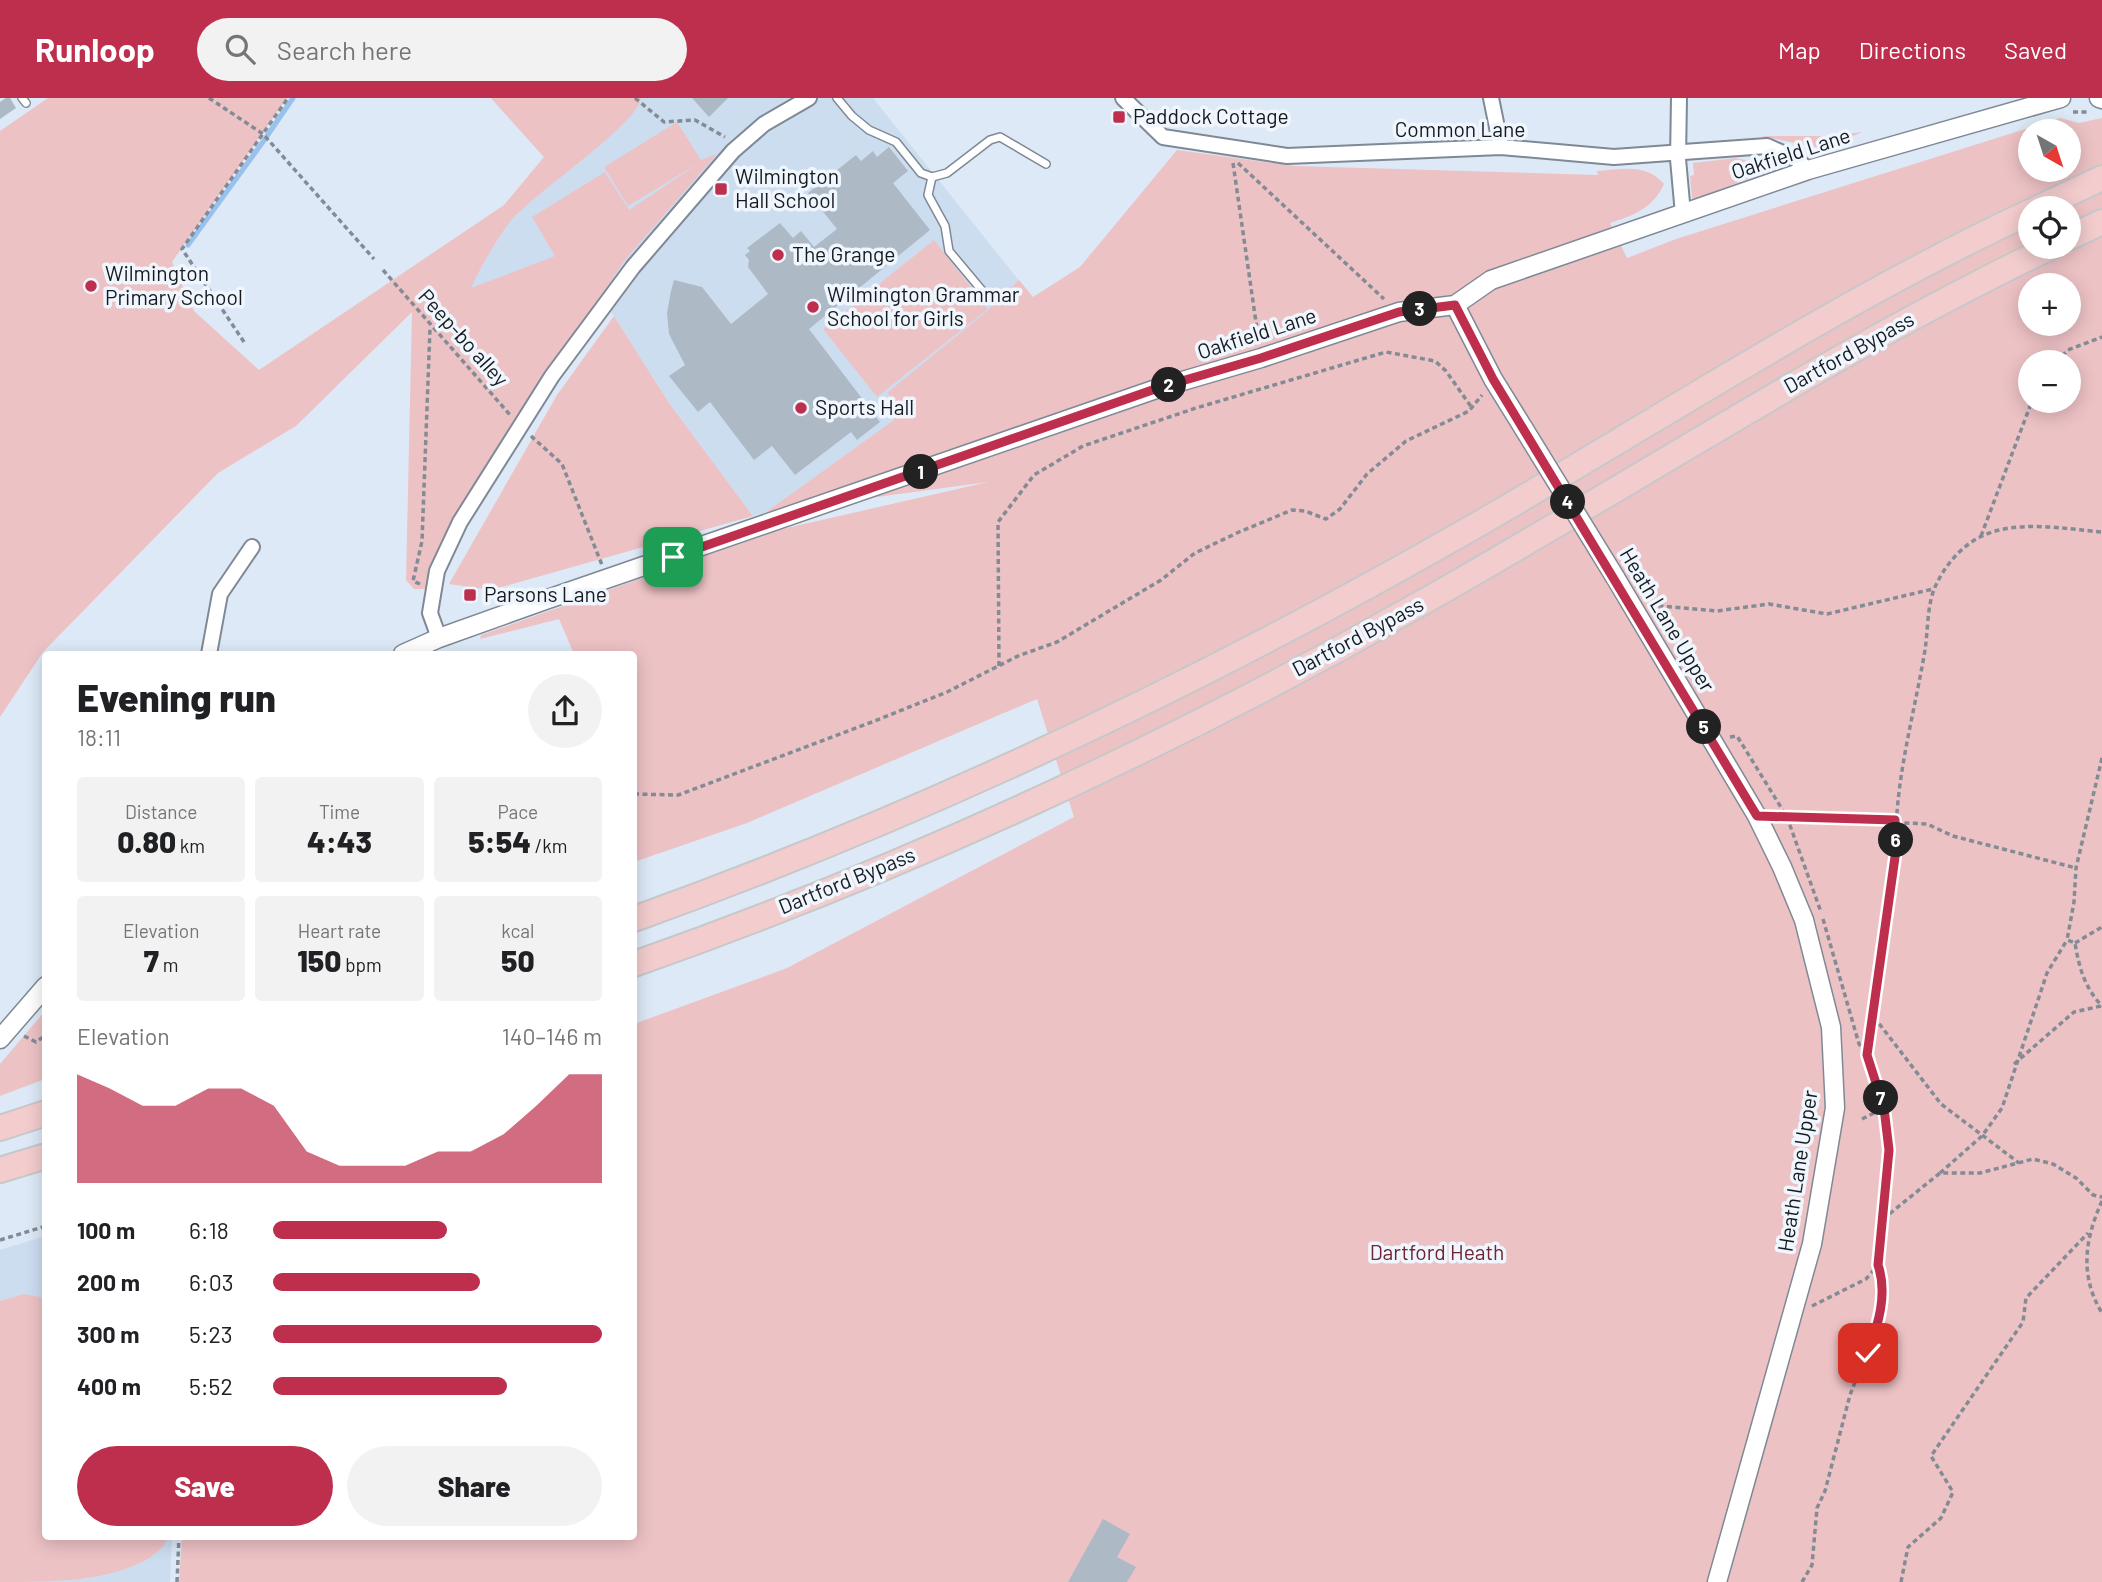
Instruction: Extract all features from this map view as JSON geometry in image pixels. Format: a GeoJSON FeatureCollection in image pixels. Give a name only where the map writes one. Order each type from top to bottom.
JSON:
{"type":"FeatureCollection","features":[{"type":"Feature","properties":{"kind":"highway"},"geometry":{"type":"LineString","coordinates":[[2064,196],[2102,178]]}},
{"type":"Feature","properties":{"kind":"highway","name":"Dartford Bypass"},"geometry":{"type":"LineString","coordinates":[[637,918],[864,832],[1002,771],[1255,648],[1476,526],[1844,308],[2018,218]]}},
{"type":"Feature","properties":{"kind":"highway"},"geometry":{"type":"LineString","coordinates":[[2081,232],[2102,222]]}},
{"type":"Feature","properties":{"kind":"highway","name":"Dartford Bypass"},"geometry":{"type":"LineString","coordinates":[[637,963],[890,864],[1017,809],[1172,736],[1424,602],[1867,342],[2028,259]]}},
{"type":"Feature","properties":{"kind":"highway"},"geometry":{"type":"LineString","coordinates":[[0,1128],[42,1114]]}},
{"type":"Feature","properties":{"kind":"highway"},"geometry":{"type":"LineString","coordinates":[[0,1170],[42,1157]]}},
{"type":"Feature","properties":{"kind":"street"},"geometry":{"type":"LineString","coordinates":[[439,638],[430,613],[437,571],[460,522],[552,376],[633,267],[737,147],[764,124],[809,98]]}},
{"type":"Feature","properties":{"kind":"street","name":"Common Lane"},"geometry":{"type":"LineString","coordinates":[[1123,98],[1163,137],[1287,156],[1501,147],[1614,157],[1767,146],[1796,159],[1808,170]]}},
{"type":"Feature","properties":{"kind":"street"},"geometry":{"type":"LineString","coordinates":[[1491,98],[1501,147]]}},
{"type":"Feature","properties":{"kind":"street"},"geometry":{"type":"LineString","coordinates":[[1679,98],[1678,159],[1683,214]]}},
{"type":"Feature","properties":{"kind":"street","name":"Oakfield Lane"},"geometry":{"type":"LineString","coordinates":[[410,651],[439,638],[1161,387],[1261,358],[1399,312],[1455,305],[1491,281],[1808,170],[2054,99]]}},
{"type":"Feature","properties":{"kind":"street","name":"Heath Lane Upper"},"geometry":{"type":"LineString","coordinates":[[1455,305],[1493,379],[1757,816],[1804,920],[1832,1027],[1835,1108],[1812,1244],[1717,1582]]}},
{"type":"Feature","properties":{"kind":"street"},"geometry":{"type":"LineString","coordinates":[[210,651],[220,594],[251,547]]}},
{"type":"Feature","properties":{"kind":"street"},"geometry":{"type":"LineString","coordinates":[[0,1039],[42,991]]}},
{"type":"Feature","properties":{"kind":"lane"},"geometry":{"type":"LineString","coordinates":[[837,98],[852,116],[869,130],[896,142],[920,173],[932,177],[947,173],[990,140],[1000,137],[1046,164]]}},
{"type":"Feature","properties":{"kind":"lane"},"geometry":{"type":"LineString","coordinates":[[932,177],[928,195],[945,226],[949,251],[990,300]]}},
{"type":"Feature","properties":{"kind":"path"},"geometry":{"type":"LineString","coordinates":[[209,98],[263,134],[374,260]]}},
{"type":"Feature","properties":{"kind":"path"},"geometry":{"type":"LineString","coordinates":[[244,342],[182,249],[288,98]]}},
{"type":"Feature","properties":{"kind":"path"},"geometry":{"type":"LineString","coordinates":[[635,98],[664,122],[695,120],[707,124],[737,147]]}},
{"type":"Feature","properties":{"kind":"path"},"geometry":{"type":"LineString","coordinates":[[1261,358],[1232,158],[1399,312]]}},
{"type":"Feature","properties":{"kind":"path","name":"Peep-bo alley"},"geometry":{"type":"LineString","coordinates":[[383,270],[521,427],[562,464],[608,580]]}},
{"type":"Feature","properties":{"kind":"path"},"geometry":{"type":"LineString","coordinates":[[430,326],[422,541],[413,581],[435,591]]}},
{"type":"Feature","properties":{"kind":"path"},"geometry":{"type":"LineString","coordinates":[[2068,350],[2102,337]]}},
{"type":"Feature","properties":{"kind":"path"},"geometry":{"type":"LineString","coordinates":[[999,666],[998,522],[1034,475],[1083,446],[1196,408],[1386,352],[1435,361],[1446,371],[1472,408]]}},
{"type":"Feature","properties":{"kind":"path"},"geometry":{"type":"LineString","coordinates":[[637,794],[678,795],[910,707],[1057,642],[1161,580],[1195,553],[1292,510],[1305,511],[1326,519],[1340,509],[1367,474],[1406,442],[1472,408],[1493,379]]}},
{"type":"Feature","properties":{"kind":"path"},"geometry":{"type":"LineString","coordinates":[[1981,536],[2027,413]]}},
{"type":"Feature","properties":{"kind":"path"},"geometry":{"type":"LineString","coordinates":[[1802,1582],[1812,1565],[1817,1508],[1825,1491],[1850,1395],[1880,1318],[1882,1278],[1878,1265],[1889,1150],[1884,1108],[1867,1055],[1896,850],[1895,820],[1933,589],[1953,557],[1981,536],[2008,529],[2029,528],[2102,532]]}},
{"type":"Feature","properties":{"kind":"path"},"geometry":{"type":"LineString","coordinates":[[1629,603],[1717,611],[1769,604],[1827,614],[1933,589]]}},
{"type":"Feature","properties":{"kind":"path"},"geometry":{"type":"LineString","coordinates":[[1883,1219],[1982,1136],[2002,1108],[2014,1064],[2046,973],[2067,940],[2074,902],[2076,869],[2102,758]]}},
{"type":"Feature","properties":{"kind":"path"},"geometry":{"type":"LineString","coordinates":[[1757,816],[1895,820],[1927,824],[1953,836],[2076,869]]}},
{"type":"Feature","properties":{"kind":"path"},"geometry":{"type":"LineString","coordinates":[[2075,943],[2102,927]]}},
{"type":"Feature","properties":{"kind":"path"},"geometry":{"type":"LineString","coordinates":[[2067,940],[2075,943]]}},
{"type":"Feature","properties":{"kind":"path"},"geometry":{"type":"LineString","coordinates":[[2014,1064],[2074,1012],[2101,1006],[2082,976],[2075,943]]}},
{"type":"Feature","properties":{"kind":"path"},"geometry":{"type":"LineString","coordinates":[[1874,1017],[1941,1104],[2019,1163]]}},
{"type":"Feature","properties":{"kind":"path"},"geometry":{"type":"LineString","coordinates":[[1862,1119],[1884,1108]]}},
{"type":"Feature","properties":{"kind":"path"},"geometry":{"type":"LineString","coordinates":[[1940,1173],[1980,1173],[2033,1159],[2053,1164],[2102,1199],[2088,1233],[2086,1269],[2101,1309]]}},
{"type":"Feature","properties":{"kind":"path"},"geometry":{"type":"LineString","coordinates":[[0,1240],[42,1227]]}},
{"type":"Feature","properties":{"kind":"path"},"geometry":{"type":"LineString","coordinates":[[1901,1582],[1908,1548],[1941,1518],[1953,1492],[1931,1456],[2023,1322],[2026,1298],[2088,1233]]}},
{"type":"Feature","properties":{"kind":"path"},"geometry":{"type":"LineString","coordinates":[[1808,1310],[1866,1279],[1878,1265]]}},
{"type":"Feature","properties":{"kind":"path"},"geometry":{"type":"LineString","coordinates":[[177,1582],[179,1540]]}},
{"type":"Feature","properties":{"kind":"shaded area","name":"Wilmington Grammar School for Girls"},"geometry":{"type":"Polygon","coordinates":[[[491,98],[873,98],[1033,298],[895,420],[766,512],[753,516],[669,403],[614,316],[590,287],[544,262],[470,289],[433,295],[544,157],[491,98]]]}},
{"type":"Feature","properties":{"kind":"shaded area"},"geometry":{"type":"Polygon","coordinates":[[[42,1237],[42,1540],[172,1540],[170,1582],[0,1582],[0,1250],[42,1237]]]}},
{"type":"Feature","properties":{"kind":"green space"},"geometry":{"type":"Polygon","coordinates":[[[48,98],[287,98],[172,262],[194,311],[259,370],[504,205],[544,157],[491,98],[641,98],[622,125],[539,194],[509,223],[471,288],[555,256],[532,217],[605,172],[629,210],[699,163],[628,206],[604,167],[677,122],[701,160],[717,154],[625,260],[549,373],[427,589],[414,589],[406,580],[412,312],[296,426],[218,473],[42,651],[0,717],[0,131],[48,98]]]}},
{"type":"Feature","properties":{"kind":"green space","name":"Dartford Heath"},"geometry":{"type":"Polygon","coordinates":[[[2102,118],[2102,1582],[179,1582],[182,1540],[637,1540],[637,1023],[787,968],[1074,817],[1037,699],[747,823],[637,861],[637,651],[573,651],[559,619],[480,639],[481,635],[778,530],[988,482],[766,512],[894,420],[888,392],[987,311],[1019,280],[1033,297],[1080,267],[1177,150],[1295,166],[1598,175],[1597,171],[1633,169],[1650,173],[1664,184],[1649,205],[1610,223],[1627,258],[1676,239],[2018,131],[2018,182],[2081,182],[2081,123],[2102,118]]]}},
{"type":"Feature","properties":{"kind":"green space"},"geometry":{"type":"Polygon","coordinates":[[[1862,132],[1825,149],[1761,136],[1827,136],[1862,132]]]}},
{"type":"Feature","properties":{"kind":"green space"},"geometry":{"type":"Polygon","coordinates":[[[1736,158],[1748,161],[1754,168],[1754,176],[1698,199],[1692,198],[1690,176],[1694,175],[1693,163],[1736,158]]]}},
{"type":"Feature","properties":{"kind":"green space"},"geometry":{"type":"Polygon","coordinates":[[[934,240],[988,309],[877,397],[823,329],[934,240]]]}},
{"type":"Feature","properties":{"kind":"green space"},"geometry":{"type":"Polygon","coordinates":[[[614,316],[669,403],[753,516],[491,590],[449,584],[557,395],[614,316]]]}},
{"type":"Feature","properties":{"kind":"green space"},"geometry":{"type":"Polygon","coordinates":[[[42,1015],[42,1080],[0,1096],[0,1064],[42,1015]]]}},
{"type":"Feature","properties":{"kind":"green space"},"geometry":{"type":"Polygon","coordinates":[[[24,1294],[42,1297],[42,1540],[166,1540],[151,1557],[99,1576],[40,1582],[0,1582],[0,1301],[24,1294]]]}},
{"type":"Feature","properties":{"kind":"building"},"geometry":{"type":"Polygon","coordinates":[[[10,98],[16,108],[0,119],[0,102],[10,98]]]}},
{"type":"Feature","properties":{"kind":"building"},"geometry":{"type":"Polygon","coordinates":[[[692,98],[728,98],[709,117],[692,98]]]}},
{"type":"Feature","properties":{"kind":"building"},"geometry":{"type":"Polygon","coordinates":[[[889,147],[908,171],[893,183],[930,230],[809,329],[880,422],[857,440],[851,432],[795,475],[772,446],[754,460],[710,402],[698,412],[669,376],[685,365],[669,334],[667,313],[674,280],[702,287],[731,324],[768,294],[748,267],[749,260],[745,255],[750,251],[747,248],[780,223],[793,238],[801,231],[814,247],[837,229],[808,193],[856,155],[861,161],[873,151],[877,157],[889,147]]]}},
{"type":"Feature","properties":{"kind":"building"},"geometry":{"type":"Polygon","coordinates":[[[1103,1519],[1130,1534],[1117,1557],[1136,1567],[1127,1582],[1068,1582],[1103,1519]]]}},
{"type":"Feature","properties":{"kind":"waterway"},"geometry":{"type":"LineString","coordinates":[[267,136],[293,98]]}},
{"type":"Feature","properties":{"kind":"waterway"},"geometry":{"type":"LineString","coordinates":[[188,245],[265,139]]}},
{"type":"Feature","properties":{"kind":"place","name":"Paddock Cottage"},"geometry":{"type":"Point","coordinates":[1119,117]}},
{"type":"Feature","properties":{"kind":"place","name":"Wilmington Hall School"},"geometry":{"type":"Point","coordinates":[721,189]}},
{"type":"Feature","properties":{"kind":"place","name":"The Grange"},"geometry":{"type":"Point","coordinates":[778,255]}},
{"type":"Feature","properties":{"kind":"place","name":"Wilmington Primary School"},"geometry":{"type":"Point","coordinates":[91,286]}},
{"type":"Feature","properties":{"kind":"place","name":"Wilmington Grammar School for Girls"},"geometry":{"type":"Point","coordinates":[813,307]}},
{"type":"Feature","properties":{"kind":"place","name":"Sports Hall"},"geometry":{"type":"Point","coordinates":[801,408]}},
{"type":"Feature","properties":{"kind":"place","name":"Parsons Lane"},"geometry":{"type":"Point","coordinates":[470,595]}},
{"type":"Feature","properties":{"kind":"route"},"geometry":{"type":"LineString","coordinates":[[673,557],[1161,387],[1261,358],[1399,312],[1455,305],[1493,379],[1757,816],[1895,820],[1896,850],[1867,1055],[1884,1108],[1889,1150],[1878,1265],[1882,1278],[1880,1318],[1868,1353]]}}]}
